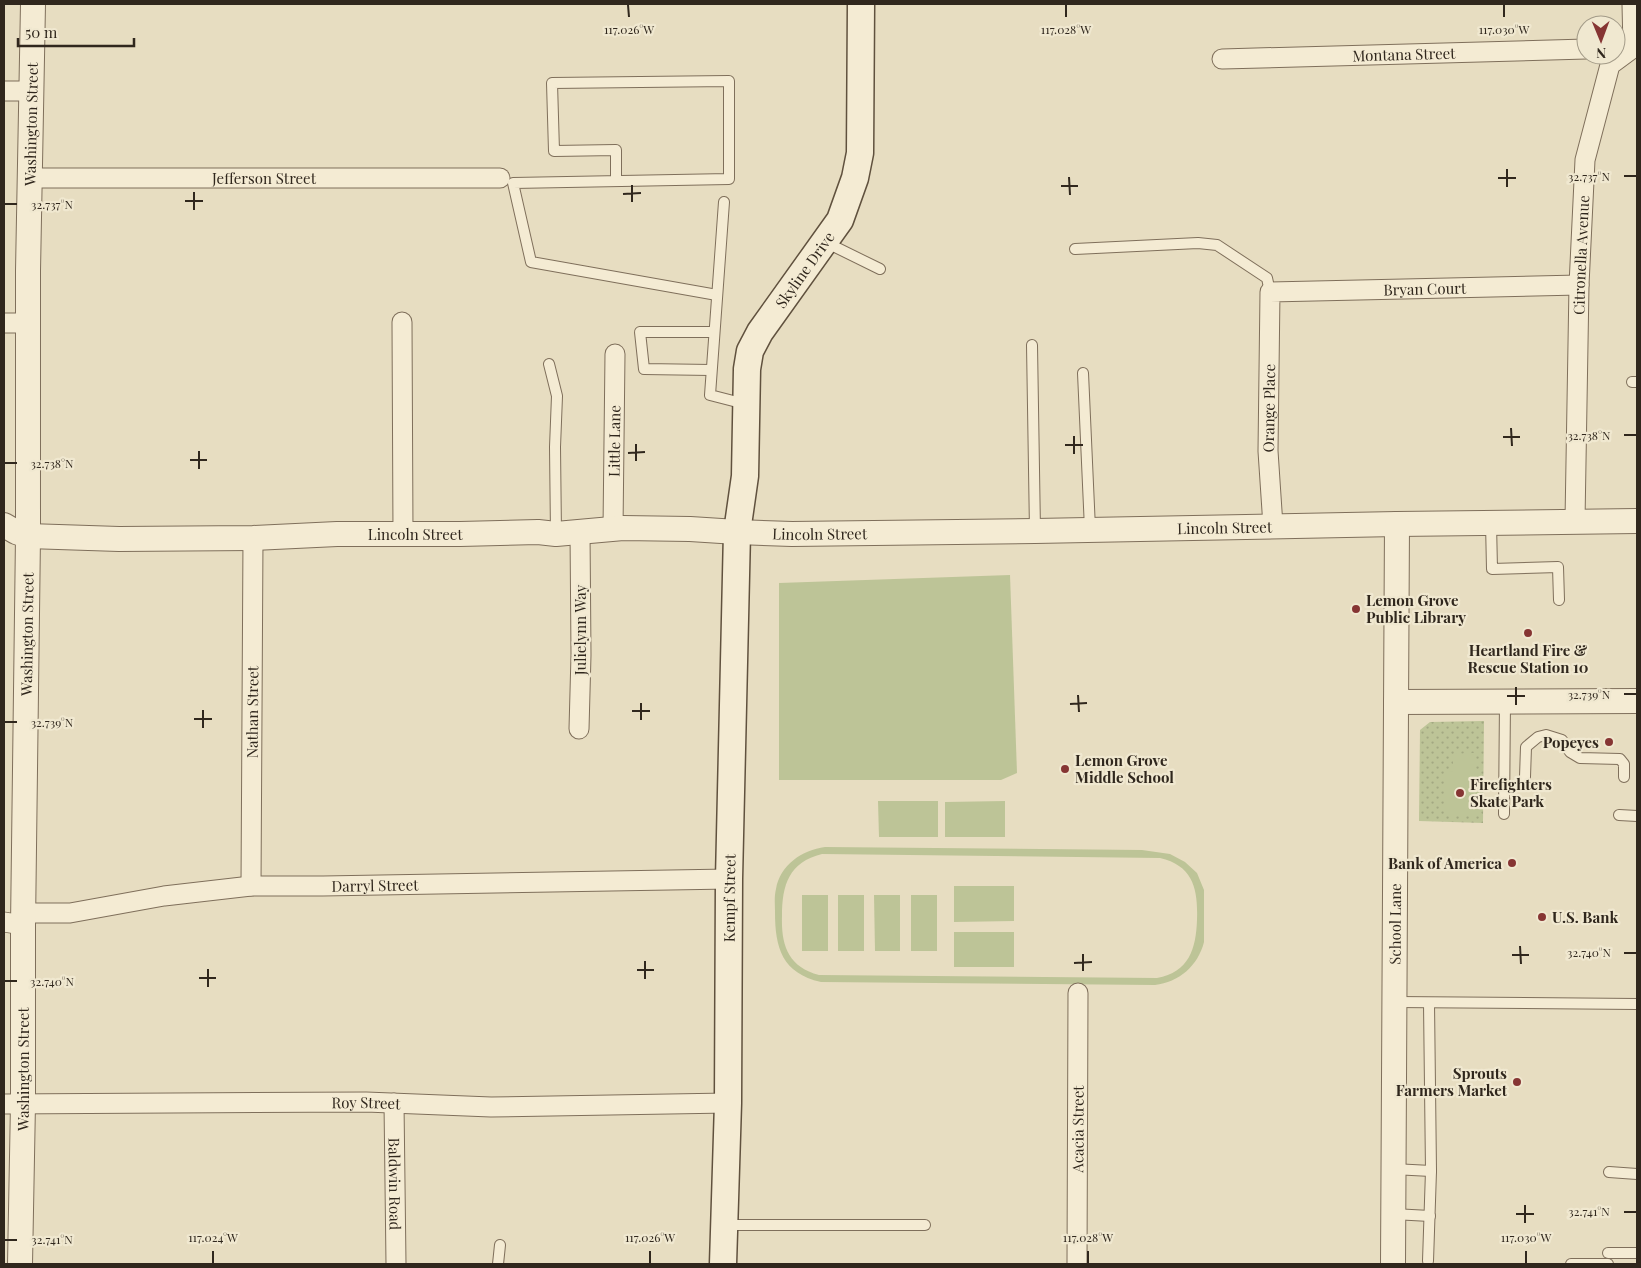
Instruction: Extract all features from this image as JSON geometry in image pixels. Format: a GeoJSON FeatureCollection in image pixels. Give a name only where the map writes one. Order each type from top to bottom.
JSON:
{"type":"FeatureCollection","features":[{"type":"Feature","properties":{"kind":"main road","name":"Skyline Drive"},"geometry":{"type":"LineString","coordinates":[[737,532],[746,476],[747,369],[750,351],[760,332],[840,220],[855,178],[860,153],[861,4]]}},
{"type":"Feature","properties":{"kind":"main road","name":"Kempf Street"},"geometry":{"type":"LineString","coordinates":[[724,1264],[728,1103],[729,879],[737,532]]}},
{"type":"Feature","properties":{"kind":"street","name":"Washington Street"},"geometry":{"type":"LineString","coordinates":[[20,1264],[14,1104],[17,920],[28,536],[29,178],[33,4]]}},
{"type":"Feature","properties":{"kind":"street","name":"Citronella Avenue"},"geometry":{"type":"LineString","coordinates":[[1575,521],[1579,286],[1585,160],[1610,64],[1629,48],[1632,4]]}},
{"type":"Feature","properties":{"kind":"street","name":"Montana Street"},"geometry":{"type":"LineString","coordinates":[[1222,59],[1576,49]]}},
{"type":"Feature","properties":{"kind":"street"},"geometry":{"type":"LineString","coordinates":[[4,91],[32,91]]}},
{"type":"Feature","properties":{"kind":"street","name":"Jefferson Street"},"geometry":{"type":"LineString","coordinates":[[29,178],[507,181]]}},
{"type":"Feature","properties":{"kind":"street","name":"Bryan Court"},"geometry":{"type":"LineString","coordinates":[[1270,292],[1579,286]]}},
{"type":"Feature","properties":{"kind":"street","name":"Orange Place"},"geometry":{"type":"LineString","coordinates":[[1270,292],[1268,451],[1272,526]]}},
{"type":"Feature","properties":{"kind":"street"},"geometry":{"type":"LineString","coordinates":[[402,322],[403,534]]}},
{"type":"Feature","properties":{"kind":"street"},"geometry":{"type":"LineString","coordinates":[[4,323],[28,323]]}},
{"type":"Feature","properties":{"kind":"street","name":"Little Lane"},"geometry":{"type":"LineString","coordinates":[[613,529],[615,354]]}},
{"type":"Feature","properties":{"kind":"street","name":"Lincoln Street"},"geometry":{"type":"LineString","coordinates":[[4,525],[28,536],[111,539],[254,538],[337,534],[538,532],[556,534],[613,529],[690,529],[792,534],[1491,524],[1575,521],[1637,522]]}},
{"type":"Feature","properties":{"kind":"street","name":"School Lane"},"geometry":{"type":"LineString","coordinates":[[1393,1264],[1398,524]]}},
{"type":"Feature","properties":{"kind":"street","name":"Julielynn Way"},"geometry":{"type":"LineString","coordinates":[[579,729],[581,655],[580,531]]}},
{"type":"Feature","properties":{"kind":"street","name":"Nathan Street"},"geometry":{"type":"LineString","coordinates":[[251,886],[254,538]]}},
{"type":"Feature","properties":{"kind":"street"},"geometry":{"type":"LineString","coordinates":[[1396,702],[1637,701]]}},
{"type":"Feature","properties":{"kind":"street","name":"Darryl Street"},"geometry":{"type":"LineString","coordinates":[[17,920],[70,913],[164,896],[251,886],[729,879]]}},
{"type":"Feature","properties":{"kind":"street","name":"Acacia Street"},"geometry":{"type":"LineString","coordinates":[[1077,1264],[1078,993]]}},
{"type":"Feature","properties":{"kind":"street","name":"Roy Street"},"geometry":{"type":"LineString","coordinates":[[14,1104],[394,1103],[491,1107],[728,1103]]}},
{"type":"Feature","properties":{"kind":"street","name":"Baldwin Road"},"geometry":{"type":"LineString","coordinates":[[394,1103],[396,1264]]}},
{"type":"Feature","properties":{"kind":"lane"},"geometry":{"type":"LineString","coordinates":[[616,181],[616,150],[554,151],[552,83],[729,81],[729,179],[616,181],[507,181],[531,262],[717,295]]}},
{"type":"Feature","properties":{"kind":"lane"},"geometry":{"type":"LineString","coordinates":[[724,202],[710,396],[746,404]]}},
{"type":"Feature","properties":{"kind":"lane"},"geometry":{"type":"LineString","coordinates":[[825,242],[880,269]]}},
{"type":"Feature","properties":{"kind":"lane"},"geometry":{"type":"LineString","coordinates":[[1075,249],[1198,243],[1218,245],[1267,278],[1270,292]]}},
{"type":"Feature","properties":{"kind":"lane"},"geometry":{"type":"LineString","coordinates":[[711,370],[644,369],[640,332],[714,332]]}},
{"type":"Feature","properties":{"kind":"lane"},"geometry":{"type":"LineString","coordinates":[[1032,345],[1035,531]]}},
{"type":"Feature","properties":{"kind":"lane"},"geometry":{"type":"LineString","coordinates":[[549,364],[556,396],[556,534]]}},
{"type":"Feature","properties":{"kind":"lane"},"geometry":{"type":"LineString","coordinates":[[1083,373],[1090,529]]}},
{"type":"Feature","properties":{"kind":"lane"},"geometry":{"type":"LineString","coordinates":[[1491,524],[1492,568],[1558,567],[1559,600]]}},
{"type":"Feature","properties":{"kind":"lane"},"geometry":{"type":"LineString","coordinates":[[1504,814],[1505,702]]}},
{"type":"Feature","properties":{"kind":"lane"},"geometry":{"type":"LineString","coordinates":[[1525,777],[1526,747],[1538,736],[1546,735],[1562,740],[1570,752],[1580,758],[1620,759],[1624,764],[1624,777]]}},
{"type":"Feature","properties":{"kind":"lane"},"geometry":{"type":"LineString","coordinates":[[1619,815],[1637,816]]}},
{"type":"Feature","properties":{"kind":"lane"},"geometry":{"type":"LineString","coordinates":[[1395,1002],[1637,1004]]}},
{"type":"Feature","properties":{"kind":"lane"},"geometry":{"type":"LineString","coordinates":[[1428,1260],[1431,1171],[1429,1003]]}},
{"type":"Feature","properties":{"kind":"lane"},"geometry":{"type":"LineString","coordinates":[[1393,1169],[1431,1171]]}},
{"type":"Feature","properties":{"kind":"lane"},"geometry":{"type":"LineString","coordinates":[[1609,1172],[1637,1174]]}},
{"type":"Feature","properties":{"kind":"lane"},"geometry":{"type":"LineString","coordinates":[[1393,1214],[1430,1216]]}},
{"type":"Feature","properties":{"kind":"lane"},"geometry":{"type":"LineString","coordinates":[[724,1225],[925,1224]]}},
{"type":"Feature","properties":{"kind":"lane"},"geometry":{"type":"LineString","coordinates":[[498,1264],[500,1245]]}},
{"type":"Feature","properties":{"kind":"lane"},"geometry":{"type":"LineString","coordinates":[[1572,1264],[1637,1253]]}},
{"type":"Feature","properties":{"kind":"green space"},"geometry":{"type":"Polygon","coordinates":[[[1010,575],[1017,773],[1001,780],[779,780],[779,583],[1010,575]]]}},
{"type":"Feature","properties":{"kind":"green space"},"geometry":{"type":"Polygon","coordinates":[[[1484,721],[1483,823],[1419,821],[1420,730],[1430,722],[1484,721]]]}},
{"type":"Feature","properties":{"kind":"green space","name":"Firefighters Skate Park"},"geometry":{"type":"Polygon","coordinates":[[[1474,753],[1474,814],[1445,814],[1445,772],[1453,771],[1453,754],[1474,753]]]}},
{"type":"Feature","properties":{"kind":"green space"},"geometry":{"type":"Polygon","coordinates":[[[878,801],[938,801],[938,837],[879,837],[878,801]]]}},
{"type":"Feature","properties":{"kind":"green space"},"geometry":{"type":"Polygon","coordinates":[[[1005,801],[1005,837],[945,837],[945,802],[1005,801]]]}},
{"type":"Feature","properties":{"kind":"green space"},"geometry":{"type":"Polygon","coordinates":[[[825,847],[1142,850],[1170,854],[1185,862],[1197,873],[1204,890],[1204,942],[1197,958],[1186,971],[1172,980],[1155,985],[821,982],[808,978],[789,965],[779,948],[775,925],[775,892],[778,880],[793,860],[808,851],[825,847]],[[822,854],[802,863],[790,876],[782,905],[783,936],[788,953],[793,960],[808,971],[819,975],[1157,978],[1177,970],[1189,958],[1195,940],[1197,920],[1195,889],[1192,881],[1180,867],[1160,858],[822,854]]]}},
{"type":"Feature","properties":{"kind":"green space"},"geometry":{"type":"Polygon","coordinates":[[[954,886],[1014,886],[1014,921],[954,922],[954,886]]]}},
{"type":"Feature","properties":{"kind":"green space"},"geometry":{"type":"Polygon","coordinates":[[[802,895],[828,895],[828,951],[802,951],[802,895]]]}},
{"type":"Feature","properties":{"kind":"green space"},"geometry":{"type":"Polygon","coordinates":[[[838,895],[864,895],[864,951],[838,951],[838,895]]]}},
{"type":"Feature","properties":{"kind":"green space"},"geometry":{"type":"Polygon","coordinates":[[[874,895],[900,895],[900,951],[875,951],[874,895]]]}},
{"type":"Feature","properties":{"kind":"green space"},"geometry":{"type":"Polygon","coordinates":[[[911,895],[937,895],[937,951],[911,951],[911,895]]]}},
{"type":"Feature","properties":{"kind":"green space"},"geometry":{"type":"Polygon","coordinates":[[[954,932],[1014,932],[1014,967],[954,967],[954,932]]]}},
{"type":"Feature","properties":{"kind":"place","name":"Lemon Grove Public Library"},"geometry":{"type":"Point","coordinates":[1356,609]}},
{"type":"Feature","properties":{"kind":"place","name":"Heartland Fire & Rescue Station 10"},"geometry":{"type":"Point","coordinates":[1528,633]}},
{"type":"Feature","properties":{"kind":"place","name":"Popeyes"},"geometry":{"type":"Point","coordinates":[1609,742]}},
{"type":"Feature","properties":{"kind":"place","name":"Lemon Grove Middle School"},"geometry":{"type":"Point","coordinates":[1065,769]}},
{"type":"Feature","properties":{"kind":"place","name":"Firefighters Skate Park"},"geometry":{"type":"Point","coordinates":[1460,793]}},
{"type":"Feature","properties":{"kind":"place","name":"Bank of America"},"geometry":{"type":"Point","coordinates":[1512,863]}},
{"type":"Feature","properties":{"kind":"place","name":"U.S. Bank"},"geometry":{"type":"Point","coordinates":[1542,917]}},
{"type":"Feature","properties":{"kind":"place","name":"Sprouts Farmers Market"},"geometry":{"type":"Point","coordinates":[1517,1082]}}]}
